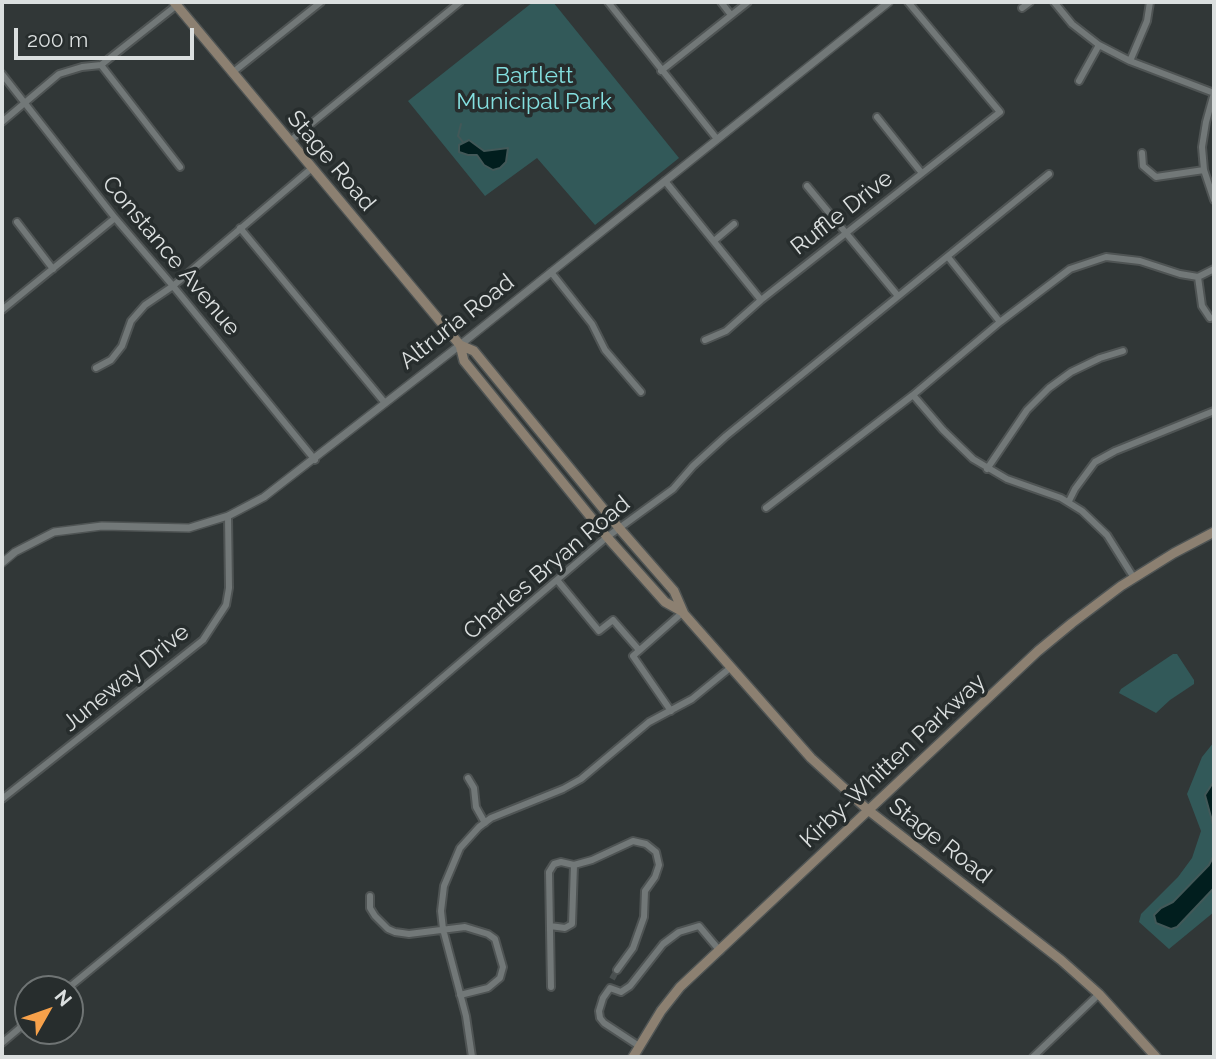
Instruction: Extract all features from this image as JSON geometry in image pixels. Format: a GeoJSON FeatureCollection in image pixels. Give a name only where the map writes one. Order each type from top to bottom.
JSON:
{"type":"FeatureCollection","features":[{"type":"Feature","properties":{"kind":"main road","name":"Stage Road"},"geometry":{"type":"LineString","coordinates":[[175,4],[460,345],[464,361],[607,537],[665,602],[682,612],[811,758],[868,810],[1043,945],[1099,993],[1156,1057]]}},
{"type":"Feature","properties":{"kind":"main road","name":"Stage Road"},"geometry":{"type":"LineString","coordinates":[[460,345],[474,351],[674,591],[682,612]]}},
{"type":"Feature","properties":{"kind":"main road"},"geometry":{"type":"LineString","coordinates":[[535,448],[546,439]]}},
{"type":"Feature","properties":{"kind":"main road","name":"Kirby-Whitten Parkway"},"geometry":{"type":"LineString","coordinates":[[633,1057],[661,1011],[680,987],[1050,641],[1134,578],[1214,532]]}},
{"type":"Feature","properties":{"kind":"street"},"geometry":{"type":"LineString","coordinates":[[232,73],[321,2]]}},
{"type":"Feature","properties":{"kind":"street"},"geometry":{"type":"LineString","coordinates":[[290,141],[460,2]]}},
{"type":"Feature","properties":{"kind":"street"},"geometry":{"type":"LineString","coordinates":[[608,2],[717,139]]}},
{"type":"Feature","properties":{"kind":"street"},"geometry":{"type":"LineString","coordinates":[[721,2],[731,15]]}},
{"type":"Feature","properties":{"kind":"street"},"geometry":{"type":"LineString","coordinates":[[661,71],[748,2]]}},
{"type":"Feature","properties":{"kind":"street","name":"Altruria Road"},"geometry":{"type":"LineString","coordinates":[[2,562],[15,552],[54,532],[102,526],[189,528],[228,516],[264,497],[315,460],[889,2]]}},
{"type":"Feature","properties":{"kind":"street","name":"Ruffle Drive"},"geometry":{"type":"LineString","coordinates":[[705,340],[726,331],[761,299],[1000,112],[908,2]]}},
{"type":"Feature","properties":{"kind":"street"},"geometry":{"type":"LineString","coordinates":[[1022,8],[1030,2]]}},
{"type":"Feature","properties":{"kind":"street"},"geometry":{"type":"LineString","coordinates":[[1054,2],[1072,24],[1099,46],[1130,61],[1214,93],[1203,137],[1204,170],[1214,200]]}},
{"type":"Feature","properties":{"kind":"street"},"geometry":{"type":"LineString","coordinates":[[1130,61],[1147,21],[1150,2]]}},
{"type":"Feature","properties":{"kind":"street"},"geometry":{"type":"LineString","coordinates":[[2,122],[59,75],[82,67],[101,65],[175,4]]}},
{"type":"Feature","properties":{"kind":"street"},"geometry":{"type":"LineString","coordinates":[[1079,81],[1099,46]]}},
{"type":"Feature","properties":{"kind":"street"},"geometry":{"type":"LineString","coordinates":[[101,65],[180,167]]}},
{"type":"Feature","properties":{"kind":"street","name":"Constance Avenue"},"geometry":{"type":"LineString","coordinates":[[2,74],[114,218],[315,460]]}},
{"type":"Feature","properties":{"kind":"street"},"geometry":{"type":"LineString","coordinates":[[877,117],[921,172]]}},
{"type":"Feature","properties":{"kind":"street"},"geometry":{"type":"LineString","coordinates":[[1142,153],[1143,166],[1156,177],[1204,170]]}},
{"type":"Feature","properties":{"kind":"street"},"geometry":{"type":"LineString","coordinates":[[96,368],[111,360],[122,346],[131,321],[145,305],[173,286],[312,167]]}},
{"type":"Feature","properties":{"kind":"street","name":"Charles Bryan Road"},"geometry":{"type":"LineString","coordinates":[[84,975],[360,748],[607,537],[673,489],[693,466],[726,436],[1049,174]]}},
{"type":"Feature","properties":{"kind":"street"},"geometry":{"type":"LineString","coordinates":[[665,181],[761,299]]}},
{"type":"Feature","properties":{"kind":"street"},"geometry":{"type":"LineString","coordinates":[[807,186],[898,296]]}},
{"type":"Feature","properties":{"kind":"street"},"geometry":{"type":"LineString","coordinates":[[2,310],[114,218]]}},
{"type":"Feature","properties":{"kind":"street"},"geometry":{"type":"LineString","coordinates":[[17,222],[52,269]]}},
{"type":"Feature","properties":{"kind":"street"},"geometry":{"type":"LineString","coordinates":[[713,241],[734,224]]}},
{"type":"Feature","properties":{"kind":"street"},"geometry":{"type":"LineString","coordinates":[[240,228],[386,403]]}},
{"type":"Feature","properties":{"kind":"street"},"geometry":{"type":"LineString","coordinates":[[1105,247],[1105,257]]}},
{"type":"Feature","properties":{"kind":"street"},"geometry":{"type":"LineString","coordinates":[[948,257],[1000,322]]}},
{"type":"Feature","properties":{"kind":"street"},"geometry":{"type":"LineString","coordinates":[[766,508],[914,395],[1000,322],[1065,272],[1083,263],[1105,257],[1139,261],[1198,277],[1214,269]]}},
{"type":"Feature","properties":{"kind":"street"},"geometry":{"type":"LineString","coordinates":[[551,272],[592,324],[605,350],[641,392]]}},
{"type":"Feature","properties":{"kind":"street"},"geometry":{"type":"LineString","coordinates":[[1198,277],[1202,306],[1210,318]]}},
{"type":"Feature","properties":{"kind":"street"},"geometry":{"type":"LineString","coordinates":[[987,469],[1027,410],[1049,388],[1071,372],[1100,358],[1123,351]]}},
{"type":"Feature","properties":{"kind":"street"},"geometry":{"type":"LineString","coordinates":[[914,395],[943,430],[987,469],[1069,501],[1091,518],[1107,535],[1134,578]]}},
{"type":"Feature","properties":{"kind":"street"},"geometry":{"type":"LineString","coordinates":[[1069,501],[1095,462],[1115,451],[1214,411]]}},
{"type":"Feature","properties":{"kind":"street","name":"Juneway Drive"},"geometry":{"type":"LineString","coordinates":[[2,799],[203,640],[226,605],[229,588],[228,516]]}},
{"type":"Feature","properties":{"kind":"street"},"geometry":{"type":"LineString","coordinates":[[557,580],[599,631],[613,620],[639,650]]}},
{"type":"Feature","properties":{"kind":"street"},"geometry":{"type":"LineString","coordinates":[[671,711],[633,656],[682,612]]}},
{"type":"Feature","properties":{"kind":"street"},"geometry":{"type":"LineString","coordinates":[[472,1057],[468,1026],[443,929],[442,897],[447,875],[460,848],[485,823],[503,812],[576,783],[640,729],[692,699],[730,668]]}},
{"type":"Feature","properties":{"kind":"street"},"geometry":{"type":"LineString","coordinates":[[468,778],[474,788],[476,807],[485,823]]}},
{"type":"Feature","properties":{"kind":"street"},"geometry":{"type":"LineString","coordinates":[[551,987],[549,872],[554,864],[561,862],[575,865],[633,841],[646,844],[656,852],[659,865],[655,877],[645,891],[644,918],[633,948],[617,970]]}},
{"type":"Feature","properties":{"kind":"street"},"geometry":{"type":"LineString","coordinates":[[550,926],[565,928],[572,923],[575,865]]}},
{"type":"Feature","properties":{"kind":"street"},"geometry":{"type":"LineString","coordinates":[[370,897],[370,908],[388,929],[409,934],[465,927],[495,939],[503,967],[499,979],[488,988],[460,995]]}},
{"type":"Feature","properties":{"kind":"street"},"geometry":{"type":"LineString","coordinates":[[610,988],[621,992],[630,986],[663,944],[679,932],[699,926],[720,951]]}},
{"type":"Feature","properties":{"kind":"street"},"geometry":{"type":"LineString","coordinates":[[612,979],[603,998],[600,1018],[639,1046]]}},
{"type":"Feature","properties":{"kind":"street"},"geometry":{"type":"LineString","coordinates":[[1033,1057],[1099,993]]}},
{"type":"Feature","properties":{"kind":"green space","name":"Bartlett Municipal Park"},"geometry":{"type":"Polygon","coordinates":[[[533,2],[553,2],[679,158],[595,225],[537,158],[485,196],[408,101],[533,2]]]}},
{"type":"Feature","properties":{"kind":"green space"},"geometry":{"type":"Polygon","coordinates":[[[1173,654],[1177,654],[1194,684],[1156,713],[1119,693],[1121,689],[1173,654]]]}},
{"type":"Feature","properties":{"kind":"green space"},"geometry":{"type":"Polygon","coordinates":[[[1214,742],[1214,912],[1169,949],[1139,922],[1141,914],[1178,877],[1192,858],[1201,831],[1187,794],[1202,757],[1214,742]]]}},
{"type":"Feature","properties":{"kind":"shaded area"},"geometry":{"type":"Polygon","coordinates":[[[469,140],[484,151],[508,148],[506,162],[493,170],[484,165],[477,155],[459,152],[459,145],[469,140]]]}},
{"type":"Feature","properties":{"kind":"shaded area"},"geometry":{"type":"Polygon","coordinates":[[[1214,781],[1214,828],[1205,795],[1214,781]]]}},
{"type":"Feature","properties":{"kind":"shaded area"},"geometry":{"type":"Polygon","coordinates":[[[1214,855],[1214,888],[1177,927],[1171,929],[1156,923],[1154,915],[1173,902],[1209,865],[1214,855]]]}},
{"type":"Feature","properties":{"kind":"waterway"},"geometry":{"type":"LineString","coordinates":[[461,124],[458,136],[463,142]]}},
{"type":"Feature","properties":{"kind":"tunnel"},"geometry":{"type":"LineString","coordinates":[[612,979],[617,970]]}}]}
